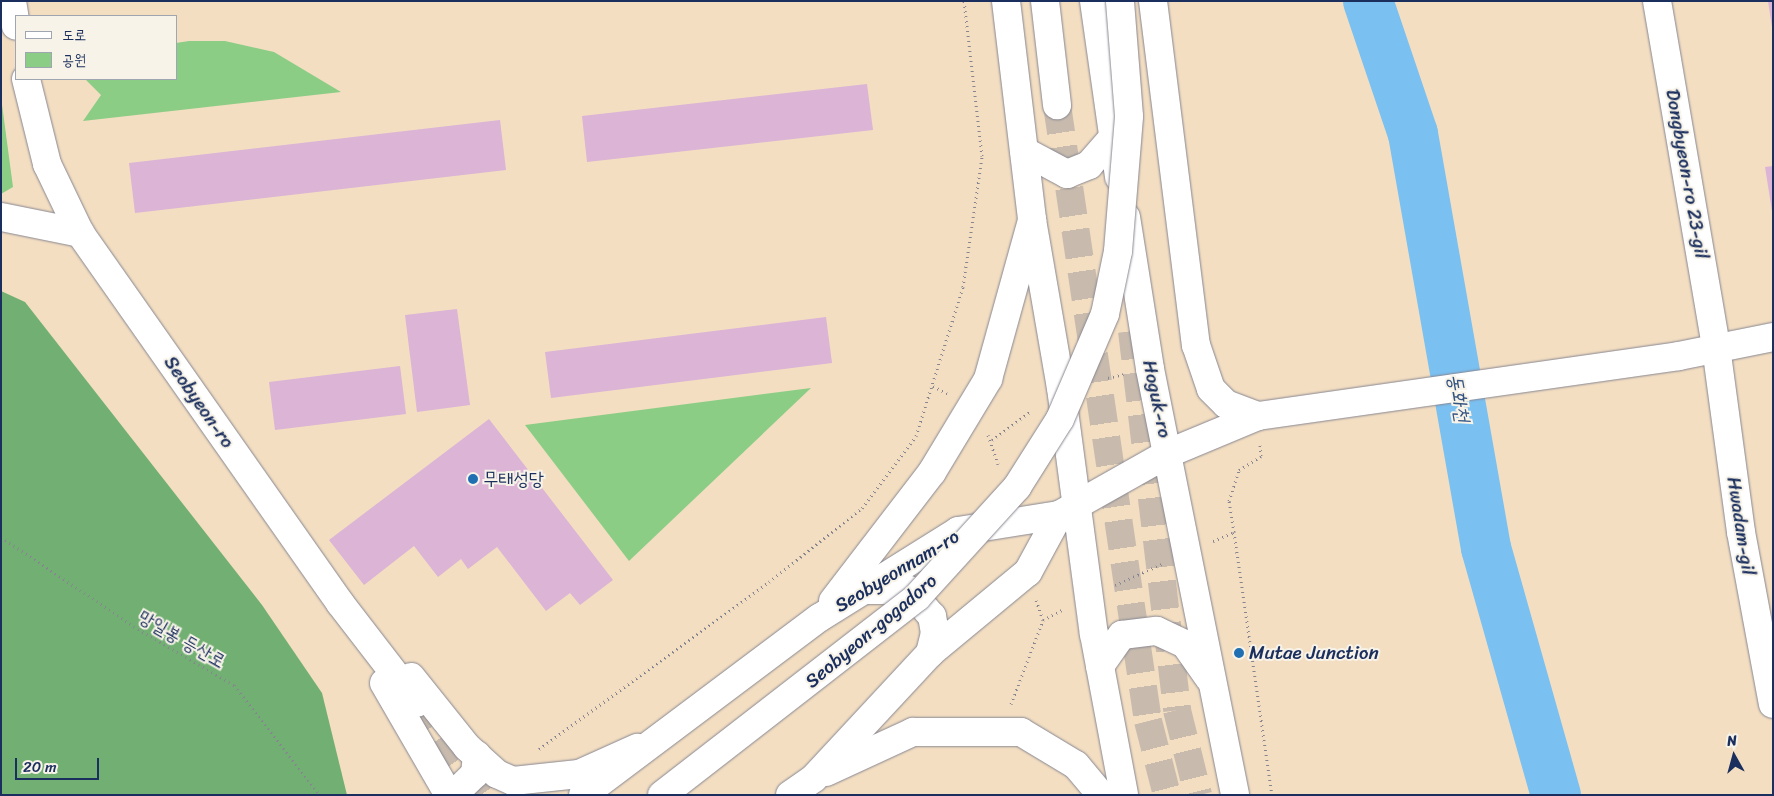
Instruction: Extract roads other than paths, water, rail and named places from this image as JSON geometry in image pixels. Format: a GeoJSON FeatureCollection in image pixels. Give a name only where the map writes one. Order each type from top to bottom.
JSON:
{"type":"FeatureCollection","features":[{"type":"Feature","properties":{"kind":"main road"},"geometry":{"type":"LineString","coordinates":[[12,1],[15,20]]}},
{"type":"Feature","properties":{"kind":"main road"},"geometry":{"type":"LineString","coordinates":[[1006,1],[1068,510],[1124,795]]}},
{"type":"Feature","properties":{"kind":"main road"},"geometry":{"type":"LineString","coordinates":[[1044,1],[1057,105]]}},
{"type":"Feature","properties":{"kind":"main road","name":"Hoguk-ro"},"geometry":{"type":"LineString","coordinates":[[1094,1],[1113,137],[1150,369],[1169,453],[1235,795]]}},
{"type":"Feature","properties":{"kind":"main road","name":"Seobyeon-gogadoro"},"geometry":{"type":"LineString","coordinates":[[662,795],[918,597],[1017,488],[1060,419],[1105,314],[1118,251],[1129,116],[1120,1]]}},
{"type":"Feature","properties":{"kind":"main road"},"geometry":{"type":"LineString","coordinates":[[1153,1],[1196,345],[1211,389],[1226,404],[1258,416]]}},
{"type":"Feature","properties":{"kind":"main road","name":"Dongbyeon-ro 23-gil"},"geometry":{"type":"LineString","coordinates":[[1657,1],[1716,347]]}},
{"type":"Feature","properties":{"kind":"main road","name":"Seobyeon-ro"},"geometry":{"type":"LineString","coordinates":[[26,80],[47,164],[80,233],[340,603],[417,703]]}},
{"type":"Feature","properties":{"kind":"main road"},"geometry":{"type":"LineString","coordinates":[[1024,151],[1066,174],[1089,164],[1113,137]]}},
{"type":"Feature","properties":{"kind":"main road"},"geometry":{"type":"LineString","coordinates":[[1,217],[80,233]]}},
{"type":"Feature","properties":{"kind":"main road"},"geometry":{"type":"LineString","coordinates":[[819,618],[932,472],[988,379],[1032,220]]}},
{"type":"Feature","properties":{"kind":"main road"},"geometry":{"type":"LineString","coordinates":[[814,778],[930,654],[1028,572],[1068,510],[1169,453],[1258,416],[1679,356],[1773,337]]}},
{"type":"Feature","properties":{"kind":"main road","name":"Hwadam-gil"},"geometry":{"type":"LineString","coordinates":[[1716,347],[1741,532],[1773,704]]}},
{"type":"Feature","properties":{"kind":"main road","name":"Seobyeonnam-ro"},"geometry":{"type":"LineString","coordinates":[[583,795],[645,745],[819,618],[958,531],[1068,510]]}},
{"type":"Feature","properties":{"kind":"main road"},"geometry":{"type":"LineString","coordinates":[[862,590],[909,590],[932,616],[935,633],[930,654]]}},
{"type":"Feature","properties":{"kind":"main road"},"geometry":{"type":"LineString","coordinates":[[340,603],[428,695],[477,756],[513,781],[542,781],[579,774],[645,745]]}},
{"type":"Feature","properties":{"kind":"main road"},"geometry":{"type":"LineString","coordinates":[[340,603],[449,795]]}},
{"type":"Feature","properties":{"kind":"main road"},"geometry":{"type":"LineString","coordinates":[[1100,666],[1122,635],[1157,631],[1185,644],[1215,687]]}},
{"type":"Feature","properties":{"kind":"main road"},"geometry":{"type":"LineString","coordinates":[[790,795],[814,778],[913,732],[1020,732],[1076,765],[1101,795]]}},
{"type":"Feature","properties":{"kind":"main road"},"geometry":{"type":"LineString","coordinates":[[454,795],[475,774],[477,756]]}},
{"type":"Feature","properties":{"kind":"waterway","name":"동화천"},"geometry":{"type":"LineString","coordinates":[[1368,1],[1413,134],[1486,548],[1556,795]]}},
{"type":"Feature","properties":{"kind":"tunnel"},"geometry":{"type":"LineString","coordinates":[[1057,105],[1148,721],[1167,795]]}},
{"type":"Feature","properties":{"kind":"tunnel"},"geometry":{"type":"LineString","coordinates":[[1132,331],[1177,710],[1198,795]]}},
{"type":"Feature","properties":{"kind":"tunnel"},"geometry":{"type":"LineString","coordinates":[[417,703],[482,795]]}},
{"type":"Feature","properties":{"kind":"place","name":"무태성당"},"geometry":{"type":"Point","coordinates":[473,479]}},
{"type":"Feature","properties":{"kind":"place","name":"Mutae Junction"},"geometry":{"type":"Point","coordinates":[1239,653]}}]}
